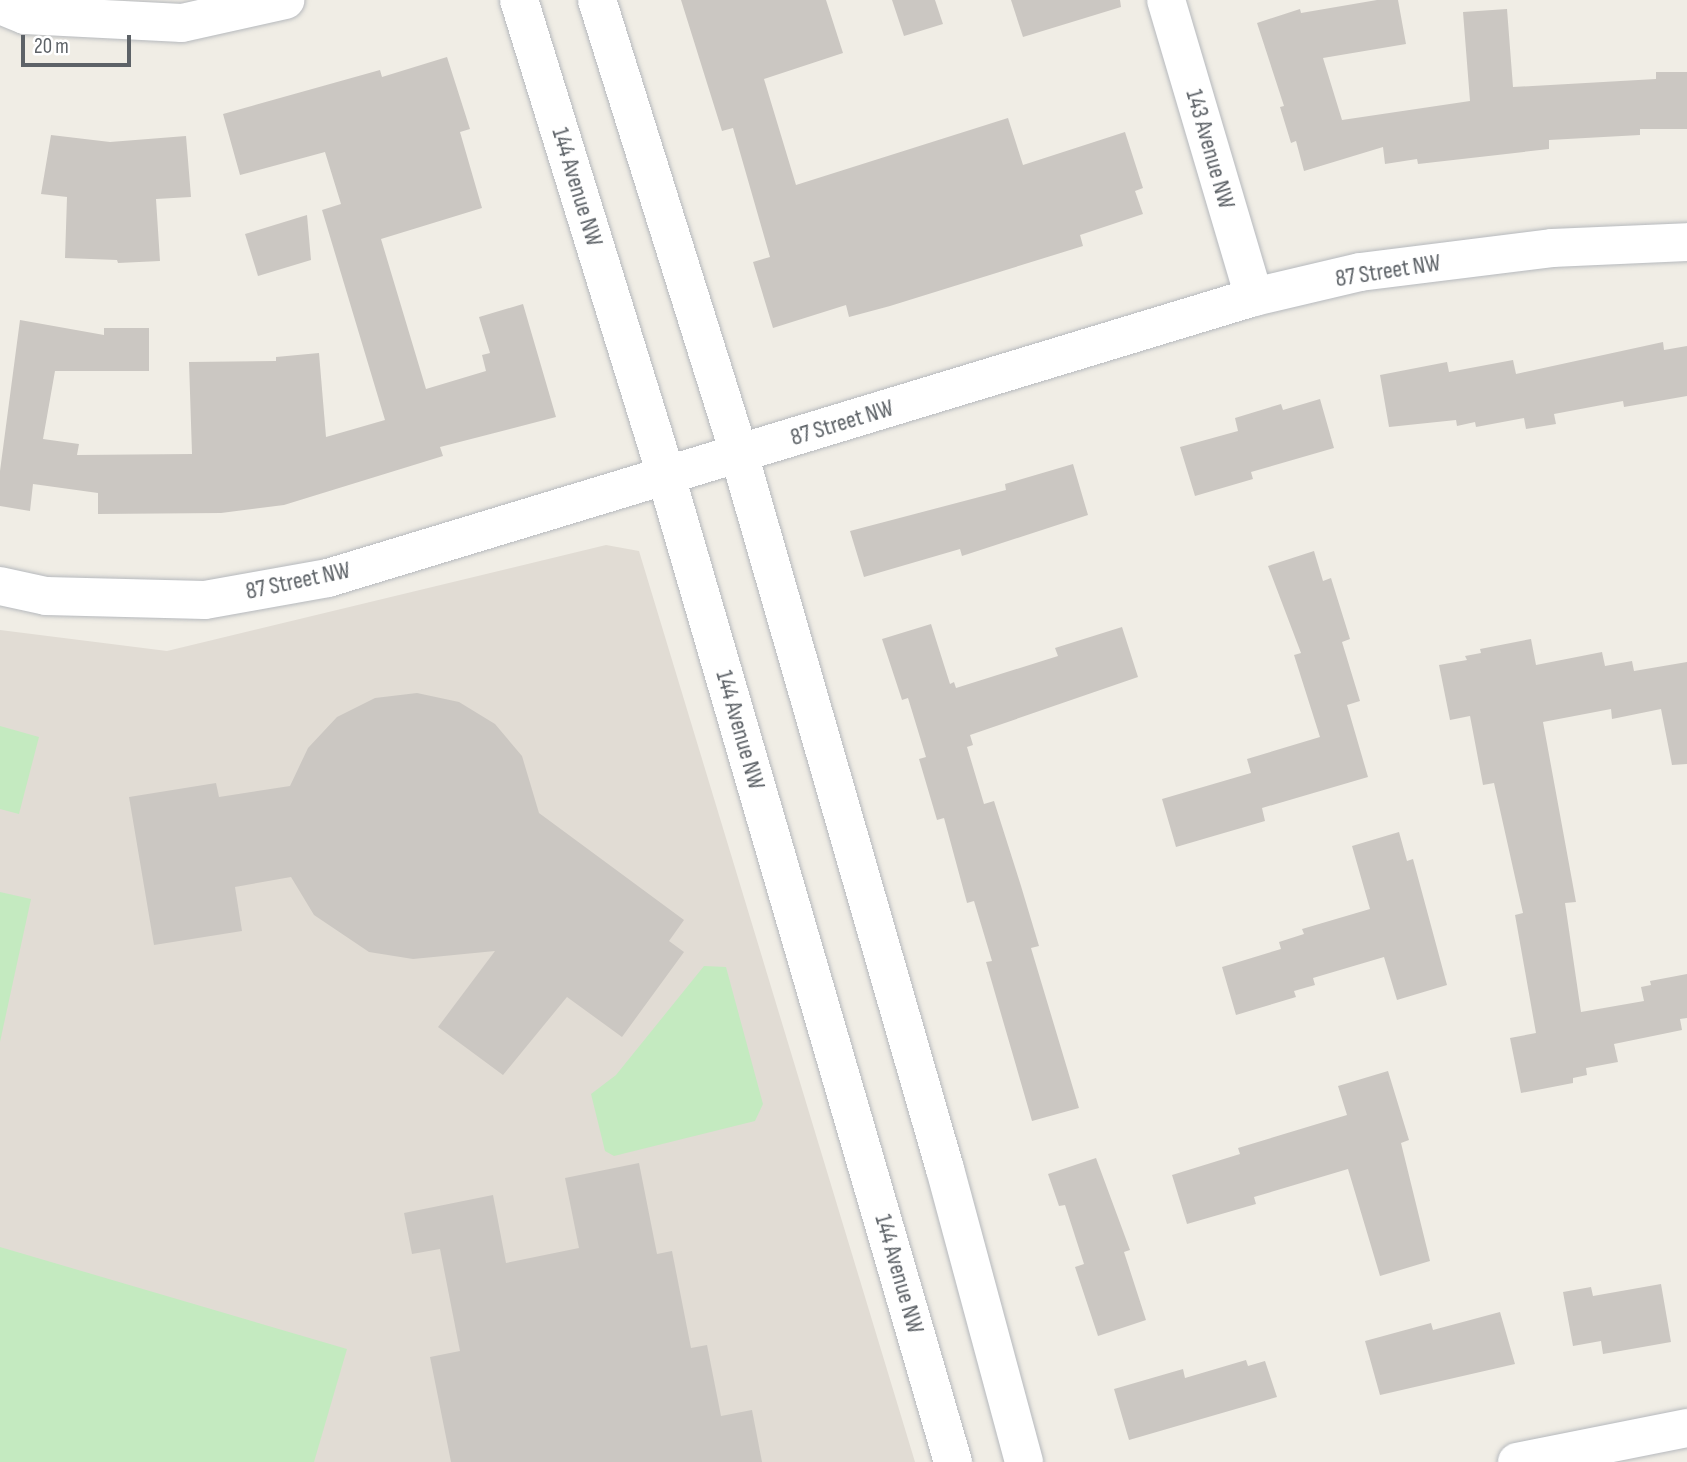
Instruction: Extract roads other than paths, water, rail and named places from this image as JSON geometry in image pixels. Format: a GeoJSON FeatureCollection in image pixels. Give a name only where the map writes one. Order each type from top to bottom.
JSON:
{"type":"FeatureCollection","features":[{"type":"Feature","properties":{"kind":"street"},"geometry":{"type":"LineString","coordinates":[[0,5],[25,15],[183,23],[285,0]]}},
{"type":"Feature","properties":{"kind":"street","name":"144 Avenue NW"},"geometry":{"type":"LineString","coordinates":[[519,0],[666,477],[953,1462]]}},
{"type":"Feature","properties":{"kind":"street"},"geometry":{"type":"LineString","coordinates":[[597,0],[739,454],[945,1169],[1024,1462]]}},
{"type":"Feature","properties":{"kind":"street","name":"143 Avenue NW"},"geometry":{"type":"LineString","coordinates":[[1166,0],[1254,297]]}},
{"type":"Feature","properties":{"kind":"street","name":"87 Street NW"},"geometry":{"type":"LineString","coordinates":[[0,586],[46,596],[205,600],[328,578],[1254,297],[1360,272],[1552,248],[1687,242]]}},
{"type":"Feature","properties":{"kind":"street"},"geometry":{"type":"LineString","coordinates":[[1517,1462],[1687,1428]]}}]}
